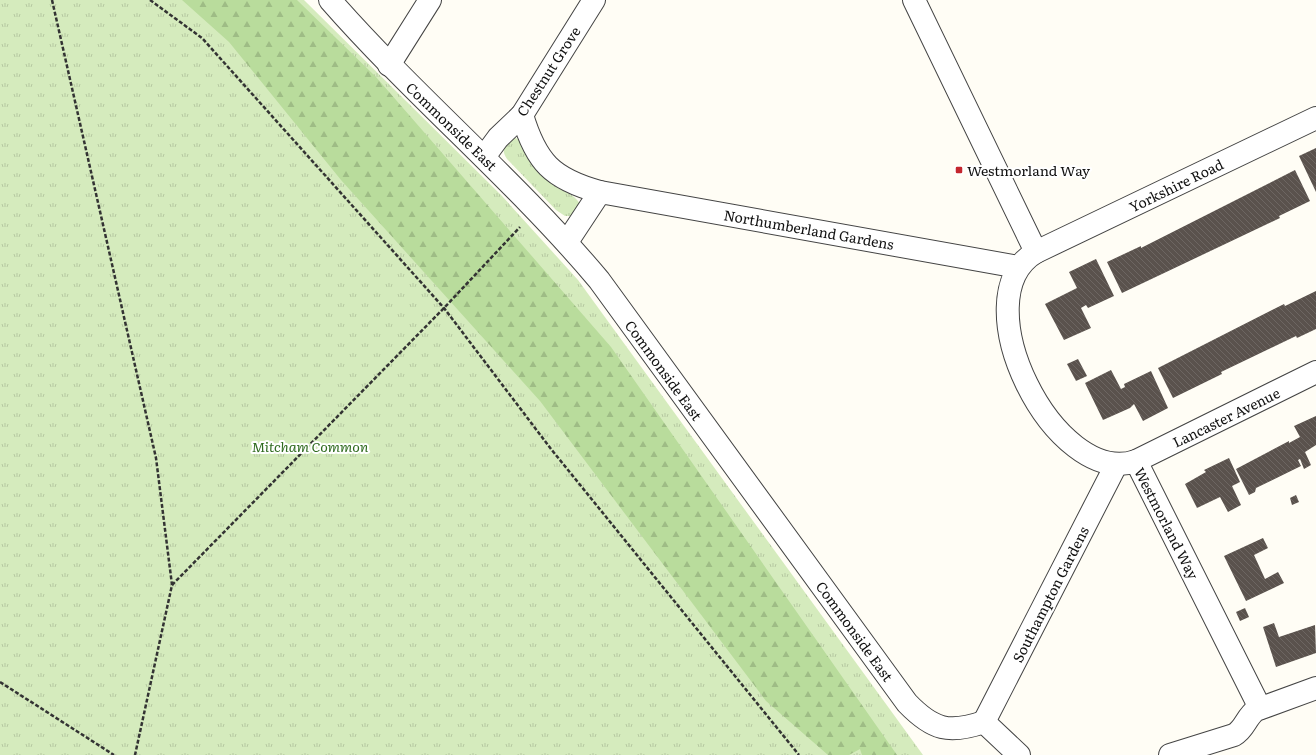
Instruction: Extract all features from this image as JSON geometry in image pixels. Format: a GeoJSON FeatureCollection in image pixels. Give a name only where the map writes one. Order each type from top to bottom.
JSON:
{"type":"FeatureCollection","features":[{"type":"Feature","properties":{"kind":"street","name":"Commonside East"},"geometry":{"type":"LineString","coordinates":[[330,0],[390,65],[484,156],[567,242],[599,280],[907,702],[924,720],[946,729],[958,729],[984,722]]}},
{"type":"Feature","properties":{"kind":"street"},"geometry":{"type":"LineString","coordinates":[[390,65],[430,0]]}},
{"type":"Feature","properties":{"kind":"street","name":"Chestnut Grove"},"geometry":{"type":"LineString","coordinates":[[484,156],[498,138],[522,115],[594,0]]}},
{"type":"Feature","properties":{"kind":"street"},"geometry":{"type":"LineString","coordinates":[[914,0],[1036,252]]}},
{"type":"Feature","properties":{"kind":"street","name":"Northumberland Gardens"},"geometry":{"type":"LineString","coordinates":[[522,115],[528,136],[541,160],[559,176],[580,186],[600,192],[1018,267]]}},
{"type":"Feature","properties":{"kind":"street","name":"Yorkshire Road"},"geometry":{"type":"LineString","coordinates":[[1036,252],[1316,118]]}},
{"type":"Feature","properties":{"kind":"street"},"geometry":{"type":"LineString","coordinates":[[567,242],[600,192]]}},
{"type":"Feature","properties":{"kind":"street","name":"Westmorland Way"},"geometry":{"type":"LineString","coordinates":[[1036,252],[1024,259],[1018,267],[1009,290],[1010,333],[1019,368],[1030,391],[1046,415],[1068,440],[1092,457],[1126,463],[1260,708]]}},
{"type":"Feature","properties":{"kind":"street","name":"Lancaster Avenue"},"geometry":{"type":"LineString","coordinates":[[1126,463],[1316,372]]}},
{"type":"Feature","properties":{"kind":"street","name":"Southampton Gardens"},"geometry":{"type":"LineString","coordinates":[[984,722],[1126,463]]}},
{"type":"Feature","properties":{"kind":"street"},"geometry":{"type":"LineString","coordinates":[[1170,755],[1239,732],[1250,716],[1260,708],[1316,688]]}},
{"type":"Feature","properties":{"kind":"street"},"geometry":{"type":"LineString","coordinates":[[984,722],[1019,755]]}},
{"type":"Feature","properties":{"kind":"path"},"geometry":{"type":"LineString","coordinates":[[52,0],[156,458],[172,585],[135,755]]}},
{"type":"Feature","properties":{"kind":"path"},"geometry":{"type":"LineString","coordinates":[[150,0],[202,38],[444,308],[551,449],[799,755]]}},
{"type":"Feature","properties":{"kind":"path"},"geometry":{"type":"LineString","coordinates":[[172,585],[444,308],[536,210]]}},
{"type":"Feature","properties":{"kind":"path"},"geometry":{"type":"LineString","coordinates":[[0,682],[114,755]]}},
{"type":"Feature","properties":{"kind":"green space","name":"Mitcham Common"},"geometry":{"type":"Polygon","coordinates":[[[0,0],[304,0],[502,196],[578,280],[923,755],[0,755],[0,0]]]}},
{"type":"Feature","properties":{"kind":"green space"},"geometry":{"type":"Polygon","coordinates":[[[182,0],[297,0],[376,77],[611,347],[897,755],[862,755],[860,749],[849,755],[828,755],[766,701],[540,401],[341,180],[229,42],[182,0]]]}},
{"type":"Feature","properties":{"kind":"green space"},"geometry":{"type":"Polygon","coordinates":[[[515,138],[522,140],[547,180],[574,197],[580,204],[572,216],[565,216],[556,210],[507,159],[504,152],[504,146],[508,141],[515,138]]]}},
{"type":"Feature","properties":{"kind":"building"},"geometry":{"type":"Polygon","coordinates":[[[1316,148],[1316,192],[1299,156],[1316,148]]]}},
{"type":"Feature","properties":{"kind":"building"},"geometry":{"type":"Polygon","coordinates":[[[1295,170],[1310,201],[1279,216],[1280,218],[1122,293],[1107,262],[1141,246],[1141,248],[1295,170]]]}},
{"type":"Feature","properties":{"kind":"building"},"geometry":{"type":"Polygon","coordinates":[[[1096,259],[1114,296],[1088,308],[1086,305],[1081,308],[1091,328],[1064,340],[1045,304],[1077,288],[1069,272],[1096,259]]]}},
{"type":"Feature","properties":{"kind":"building"},"geometry":{"type":"Polygon","coordinates":[[[1316,291],[1316,329],[1297,338],[1296,336],[1221,372],[1222,374],[1173,398],[1158,368],[1284,304],[1285,306],[1316,291]]]}},
{"type":"Feature","properties":{"kind":"building"},"geometry":{"type":"Polygon","coordinates":[[[1078,359],[1087,376],[1076,381],[1067,364],[1078,359]]]}},
{"type":"Feature","properties":{"kind":"building"},"geometry":{"type":"Polygon","coordinates":[[[1111,370],[1121,389],[1125,387],[1124,384],[1151,371],[1168,408],[1143,421],[1134,404],[1130,408],[1103,420],[1085,383],[1111,370]]]}},
{"type":"Feature","properties":{"kind":"building"},"geometry":{"type":"Polygon","coordinates":[[[1316,416],[1316,445],[1305,452],[1311,465],[1304,469],[1300,459],[1298,460],[1301,466],[1256,488],[1255,492],[1249,495],[1236,469],[1289,441],[1289,443],[1300,437],[1294,426],[1316,416]]]}},
{"type":"Feature","properties":{"kind":"building"},"geometry":{"type":"Polygon","coordinates":[[[1229,458],[1240,482],[1232,486],[1241,505],[1228,512],[1220,497],[1197,508],[1185,484],[1206,472],[1204,470],[1229,458]]]}},
{"type":"Feature","properties":{"kind":"building"},"geometry":{"type":"Polygon","coordinates":[[[1296,495],[1299,502],[1292,505],[1290,498],[1296,495]]]}},
{"type":"Feature","properties":{"kind":"building"},"geometry":{"type":"Polygon","coordinates":[[[1263,538],[1268,548],[1254,555],[1265,579],[1278,572],[1284,583],[1246,601],[1224,556],[1263,538]]]}},
{"type":"Feature","properties":{"kind":"building"},"geometry":{"type":"Polygon","coordinates":[[[1245,608],[1249,617],[1240,621],[1236,612],[1245,608]]]}},
{"type":"Feature","properties":{"kind":"building"},"geometry":{"type":"Polygon","coordinates":[[[1274,623],[1279,637],[1315,625],[1316,653],[1276,667],[1263,627],[1274,623]]]}},
{"type":"Feature","properties":{"kind":"place","name":"Westmorland Way"},"geometry":{"type":"Point","coordinates":[959,170]}}]}
